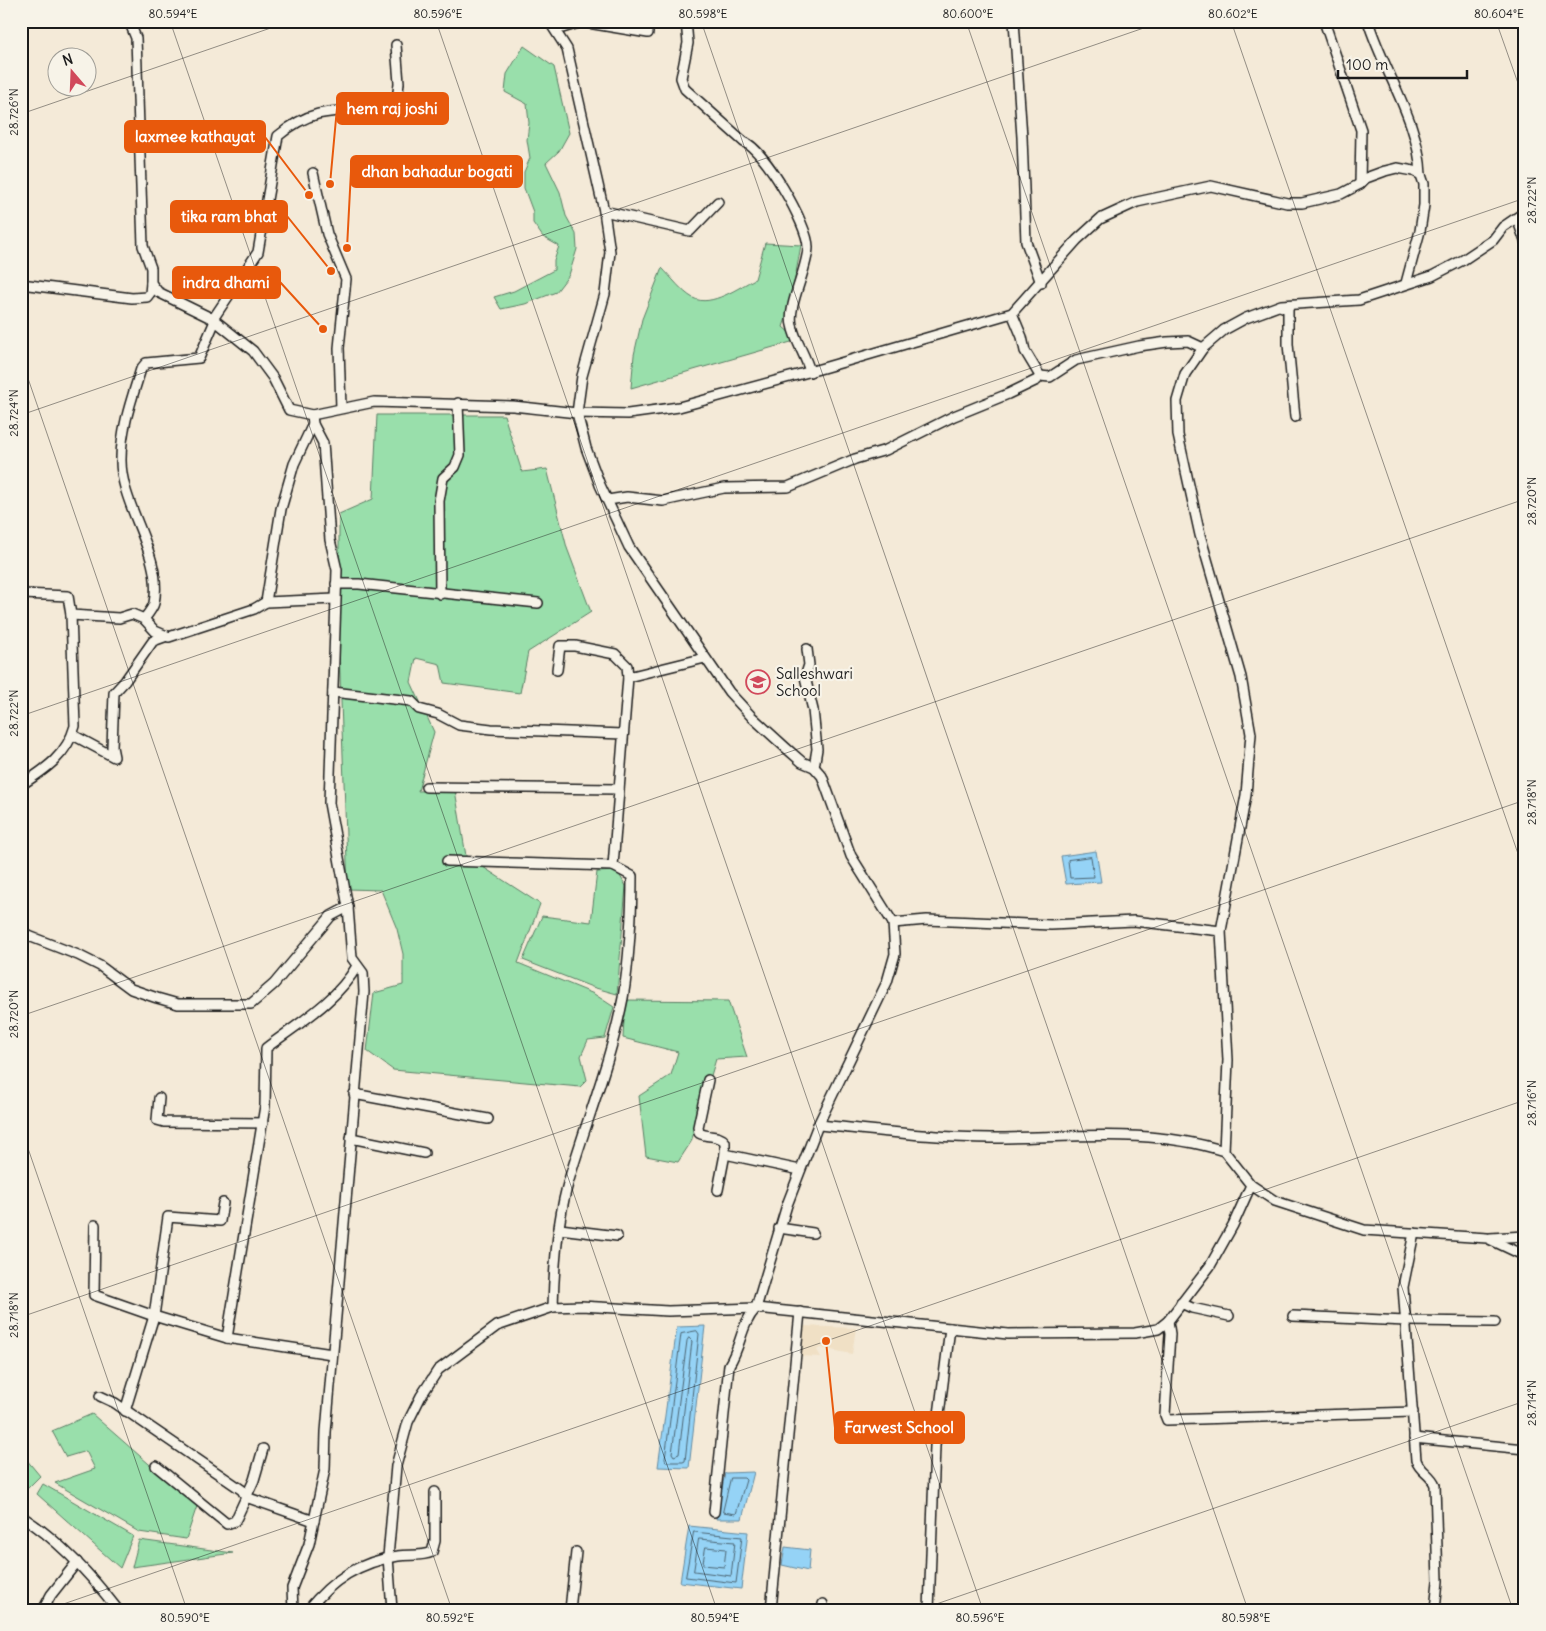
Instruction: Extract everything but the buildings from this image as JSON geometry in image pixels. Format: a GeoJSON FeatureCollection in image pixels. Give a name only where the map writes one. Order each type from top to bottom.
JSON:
{"type":"FeatureCollection","features":[{"type":"Feature","properties":{"kind":"street"},"geometry":{"type":"LineString","coordinates":[[21,284],[132,298],[147,297],[150,293],[151,268],[143,246],[136,38],[129,21]]}},
{"type":"Feature","properties":{"kind":"street"},"geometry":{"type":"LineString","coordinates":[[549,21],[567,49],[604,211],[610,252],[605,294],[582,376],[577,413],[586,448],[629,547],[729,692],[751,716],[802,762],[814,767],[822,776],[851,856],[893,923],[895,954],[887,982],[860,1034],[818,1125],[779,1228],[756,1308],[746,1319],[738,1350],[730,1365],[714,1512]]}},
{"type":"Feature","properties":{"kind":"street"},"geometry":{"type":"LineString","coordinates":[[686,21],[688,43],[681,78],[685,89],[706,110],[744,142],[751,144],[763,157],[782,186],[807,235],[808,248],[791,325],[810,372]]}},
{"type":"Feature","properties":{"kind":"street"},"geometry":{"type":"LineString","coordinates":[[1014,21],[1022,137],[1026,242],[1041,283]]}},
{"type":"Feature","properties":{"kind":"street"},"geometry":{"type":"LineString","coordinates":[[1324,21],[1361,130],[1360,184]]}},
{"type":"Feature","properties":{"kind":"street"},"geometry":{"type":"LineString","coordinates":[[1368,21],[1373,39],[1399,93],[1416,148],[1424,191],[1420,232],[1406,283]]}},
{"type":"Feature","properties":{"kind":"street"},"geometry":{"type":"LineString","coordinates":[[556,30],[582,22],[648,33]]}},
{"type":"Feature","properties":{"kind":"street"},"geometry":{"type":"LineString","coordinates":[[144,619],[154,605],[153,568],[130,504],[122,465],[125,426],[141,369],[146,364],[155,361],[196,359],[214,320],[258,252],[278,136],[294,123],[319,114],[378,109],[397,101],[399,83],[396,45]]}},
{"type":"Feature","properties":{"kind":"street"},"geometry":{"type":"LineString","coordinates":[[151,283],[158,292],[214,320],[253,351],[273,378],[289,410],[313,419],[341,408],[374,402],[458,403],[513,406],[577,413],[628,414],[679,406],[810,372],[1012,313],[1041,283],[1077,240],[1100,219],[1137,202],[1211,186],[1287,203],[1302,203],[1341,194],[1373,175],[1397,168],[1408,169],[1421,175]]}},
{"type":"Feature","properties":{"kind":"street"},"geometry":{"type":"LineString","coordinates":[[313,173],[327,234],[346,279],[338,348],[341,408]]}},
{"type":"Feature","properties":{"kind":"street"},"geometry":{"type":"LineString","coordinates":[[604,211],[690,231],[718,202]]}},
{"type":"Feature","properties":{"kind":"street"},"geometry":{"type":"LineString","coordinates":[[1224,1151],[1228,1060],[1221,931],[1246,795],[1251,734],[1241,677],[1200,535],[1178,435],[1178,401],[1185,374],[1203,348],[1224,330],[1246,318],[1279,306],[1359,300],[1432,276],[1463,260],[1493,240],[1503,227],[1521,214],[1525,241]]}},
{"type":"Feature","properties":{"kind":"street"},"geometry":{"type":"LineString","coordinates":[[1279,306],[1288,309],[1288,344],[1295,417]]}},
{"type":"Feature","properties":{"kind":"street"},"geometry":{"type":"LineString","coordinates":[[1012,313],[1026,351],[1040,376]]}},
{"type":"Feature","properties":{"kind":"street"},"geometry":{"type":"LineString","coordinates":[[1040,376],[1050,377],[1076,360],[1139,346],[1188,341],[1203,348]]}},
{"type":"Feature","properties":{"kind":"street"},"geometry":{"type":"LineString","coordinates":[[608,500],[627,497],[663,500],[724,488],[788,487],[855,459],[886,450],[954,416],[1008,394],[1037,380],[1040,376]]}},
{"type":"Feature","properties":{"kind":"street"},"geometry":{"type":"LineString","coordinates":[[440,594],[439,500],[443,478],[455,467],[460,455],[458,403]]}},
{"type":"Feature","properties":{"kind":"street"},"geometry":{"type":"LineString","coordinates":[[293,1610],[292,1588],[309,1544],[325,1469],[332,1354],[364,992],[363,973],[352,958],[348,907],[329,803],[337,570],[330,540],[323,443],[313,419]]}},
{"type":"Feature","properties":{"kind":"street"},"geometry":{"type":"LineString","coordinates":[[266,602],[281,508],[294,464],[313,419]]}},
{"type":"Feature","properties":{"kind":"street"},"geometry":{"type":"LineString","coordinates":[[336,584],[359,584],[538,603]]}},
{"type":"Feature","properties":{"kind":"street"},"geometry":{"type":"LineString","coordinates":[[21,588],[23,594],[68,596],[71,615],[76,726],[65,750],[51,765],[21,785]]}},
{"type":"Feature","properties":{"kind":"street"},"geometry":{"type":"LineString","coordinates":[[73,735],[114,757],[112,747],[114,693],[125,681],[153,641],[254,609],[266,602],[335,599]]}},
{"type":"Feature","properties":{"kind":"street"},"geometry":{"type":"LineString","coordinates":[[71,615],[119,618],[132,614],[144,619],[155,631],[167,636]]}},
{"type":"Feature","properties":{"kind":"street"},"geometry":{"type":"LineString","coordinates":[[557,670],[560,646],[575,646],[614,654],[628,666],[613,866]]}},
{"type":"Feature","properties":{"kind":"street"},"geometry":{"type":"LineString","coordinates":[[807,648],[809,665],[805,677],[813,710],[817,749],[814,767]]}},
{"type":"Feature","properties":{"kind":"street"},"geometry":{"type":"LineString","coordinates":[[628,677],[705,658]]}},
{"type":"Feature","properties":{"kind":"street"},"geometry":{"type":"LineString","coordinates":[[333,692],[411,701],[419,709],[438,714],[459,725],[491,729],[623,734]]}},
{"type":"Feature","properties":{"kind":"street"},"geometry":{"type":"LineString","coordinates":[[426,788],[619,789]]}},
{"type":"Feature","properties":{"kind":"street"},"geometry":{"type":"LineString","coordinates":[[447,861],[613,866],[632,876],[623,996],[594,1108],[569,1181],[560,1229],[553,1308]]}},
{"type":"Feature","properties":{"kind":"street"},"geometry":{"type":"LineString","coordinates":[[21,933],[78,955],[100,966],[131,989],[157,998],[178,1004],[251,1004],[274,984],[331,916],[348,907]]}},
{"type":"Feature","properties":{"kind":"street"},"geometry":{"type":"LineString","coordinates":[[893,923],[927,920],[1051,925],[1134,921],[1221,931]]}},
{"type":"Feature","properties":{"kind":"street"},"geometry":{"type":"LineString","coordinates":[[227,1338],[263,1123],[266,1048],[328,1001],[348,981],[357,966]]}},
{"type":"Feature","properties":{"kind":"street"},"geometry":{"type":"LineString","coordinates":[[708,1080],[698,1127],[699,1133],[721,1138],[725,1142],[725,1154],[718,1190]]}},
{"type":"Feature","properties":{"kind":"street"},"geometry":{"type":"LineString","coordinates":[[354,1094],[488,1119]]}},
{"type":"Feature","properties":{"kind":"street"},"geometry":{"type":"LineString","coordinates":[[158,1098],[157,1120],[164,1122],[263,1123]]}},
{"type":"Feature","properties":{"kind":"street"},"geometry":{"type":"LineString","coordinates":[[818,1125],[991,1138],[1093,1134],[1195,1142],[1224,1151],[1251,1185],[1275,1201],[1364,1230],[1487,1238],[1525,1236]]}},
{"type":"Feature","properties":{"kind":"street"},"geometry":{"type":"LineString","coordinates":[[351,1138],[424,1153]]}},
{"type":"Feature","properties":{"kind":"street"},"geometry":{"type":"LineString","coordinates":[[725,1154],[800,1170]]}},
{"type":"Feature","properties":{"kind":"street"},"geometry":{"type":"LineString","coordinates":[[392,1610],[388,1557],[396,1466],[408,1422],[420,1396],[438,1370],[497,1326],[553,1308],[581,1306],[668,1311],[756,1308],[1008,1334],[1135,1333],[1158,1329],[1168,1321],[1210,1266],[1233,1225],[1251,1185]]}},
{"type":"Feature","properties":{"kind":"street"},"geometry":{"type":"LineString","coordinates":[[125,1411],[154,1316],[168,1217],[220,1221],[223,1203]]}},
{"type":"Feature","properties":{"kind":"street"},"geometry":{"type":"LineString","coordinates":[[95,1225],[94,1295],[154,1316],[227,1338],[332,1354]]}},
{"type":"Feature","properties":{"kind":"street"},"geometry":{"type":"LineString","coordinates":[[779,1228],[813,1233]]}},
{"type":"Feature","properties":{"kind":"street"},"geometry":{"type":"LineString","coordinates":[[560,1229],[617,1236]]}},
{"type":"Feature","properties":{"kind":"street"},"geometry":{"type":"LineString","coordinates":[[1414,1233],[1404,1287],[1414,1438],[1418,1465],[1421,1470],[1432,1477],[1435,1485],[1438,1581],[1435,1610]]}},
{"type":"Feature","properties":{"kind":"street"},"geometry":{"type":"LineString","coordinates":[[1487,1238],[1525,1256]]}},
{"type":"Feature","properties":{"kind":"street"},"geometry":{"type":"LineString","coordinates":[[1181,1303],[1192,1308],[1229,1316]]}},
{"type":"Feature","properties":{"kind":"street"},"geometry":{"type":"LineString","coordinates":[[771,1610],[800,1312]]}},
{"type":"Feature","properties":{"kind":"street"},"geometry":{"type":"LineString","coordinates":[[1293,1316],[1406,1321],[1495,1322]]}},
{"type":"Feature","properties":{"kind":"street"},"geometry":{"type":"LineString","coordinates":[[1168,1321],[1170,1334],[1164,1416],[1167,1420],[1413,1412]]}},
{"type":"Feature","properties":{"kind":"street"},"geometry":{"type":"LineString","coordinates":[[929,1610],[935,1446],[950,1328]]}},
{"type":"Feature","properties":{"kind":"street"},"geometry":{"type":"LineString","coordinates":[[100,1396],[242,1490],[246,1497],[314,1521]]}},
{"type":"Feature","properties":{"kind":"street"},"geometry":{"type":"LineString","coordinates":[[1414,1438],[1525,1449]]}},
{"type":"Feature","properties":{"kind":"street"},"geometry":{"type":"LineString","coordinates":[[156,1466],[227,1524],[235,1521],[254,1480],[263,1449]]}},
{"type":"Feature","properties":{"kind":"street"},"geometry":{"type":"LineString","coordinates":[[308,1610],[333,1582],[345,1573],[362,1565],[388,1557],[432,1552],[435,1541],[435,1492]]}},
{"type":"Feature","properties":{"kind":"street"},"geometry":{"type":"LineString","coordinates":[[21,1516],[36,1526],[77,1562],[118,1610]]}},
{"type":"Feature","properties":{"kind":"street"},"geometry":{"type":"LineString","coordinates":[[570,1610],[576,1552]]}},
{"type":"Feature","properties":{"kind":"street"},"geometry":{"type":"LineString","coordinates":[[43,1610],[51,1595],[77,1562]]}},
{"type":"Feature","properties":{"kind":"shaded area"},"geometry":{"type":"Polygon","coordinates":[[[801,1326],[856,1328],[852,1354],[821,1348],[817,1350],[821,1357],[798,1356],[801,1326]]]}},
{"type":"Feature","properties":{"kind":"green space"},"geometry":{"type":"Polygon","coordinates":[[[524,46],[554,67],[569,133],[559,151],[546,163],[560,192],[566,216],[576,234],[577,249],[569,275],[556,292],[525,304],[501,309],[494,297],[514,291],[554,270],[554,261],[559,246],[543,237],[533,223],[533,212],[524,188],[524,172],[530,158],[527,140],[529,123],[527,104],[505,92],[507,74],[524,46]]]}},
{"type":"Feature","properties":{"kind":"green space"},"geometry":{"type":"Polygon","coordinates":[[[765,243],[801,245],[790,306],[783,327],[798,340],[631,388],[634,355],[642,319],[662,268],[693,298],[708,300],[725,295],[755,279],[765,243]]]}},
{"type":"Feature","properties":{"kind":"green space"},"geometry":{"type":"Polygon","coordinates":[[[377,415],[504,415],[522,472],[547,469],[567,548],[591,612],[528,652],[520,693],[444,683],[440,664],[416,658],[411,682],[434,732],[418,791],[455,790],[466,856],[540,904],[518,963],[594,994],[614,1007],[605,1038],[588,1040],[581,1056],[587,1080],[580,1087],[393,1070],[367,1051],[374,993],[403,985],[403,954],[397,929],[381,890],[348,889],[339,648],[339,514],[373,499],[377,415]]]}},
{"type":"Feature","properties":{"kind":"green space"},"geometry":{"type":"Polygon","coordinates":[[[617,871],[626,886],[617,994],[592,987],[523,960],[542,916],[591,922],[597,872],[617,871]]]}},
{"type":"Feature","properties":{"kind":"green space"},"geometry":{"type":"Polygon","coordinates":[[[625,1000],[728,1001],[747,1057],[716,1059],[691,1142],[678,1162],[646,1156],[639,1096],[671,1075],[678,1052],[623,1038],[625,1000]]]}},
{"type":"Feature","properties":{"kind":"green space"},"geometry":{"type":"Polygon","coordinates":[[[92,1414],[197,1506],[186,1539],[139,1532],[55,1483],[95,1469],[86,1451],[66,1457],[52,1431],[92,1414]]]}},
{"type":"Feature","properties":{"kind":"green space"},"geometry":{"type":"Polygon","coordinates":[[[21,1453],[40,1476],[26,1490],[21,1486],[21,1453]]]}},
{"type":"Feature","properties":{"kind":"green space"},"geometry":{"type":"Polygon","coordinates":[[[43,1484],[133,1536],[120,1568],[37,1494],[43,1484]]]}},
{"type":"Feature","properties":{"kind":"green space"},"geometry":{"type":"Polygon","coordinates":[[[139,1540],[233,1553],[132,1567],[139,1540]]]}},
{"type":"Feature","properties":{"kind":"water"},"geometry":{"type":"Polygon","coordinates":[[[1096,851],[1101,882],[1066,884],[1061,856],[1096,851]]]}},
{"type":"Feature","properties":{"kind":"water"},"geometry":{"type":"Polygon","coordinates":[[[705,1326],[689,1468],[658,1467],[677,1327],[705,1326]]]}},
{"type":"Feature","properties":{"kind":"water"},"geometry":{"type":"Polygon","coordinates":[[[754,1472],[742,1519],[716,1519],[725,1473],[754,1472]]]}},
{"type":"Feature","properties":{"kind":"water"},"geometry":{"type":"Polygon","coordinates":[[[689,1526],[748,1532],[741,1589],[680,1582],[689,1526]]]}},
{"type":"Feature","properties":{"kind":"water"},"geometry":{"type":"Polygon","coordinates":[[[785,1547],[810,1550],[808,1571],[782,1565],[785,1547]]]}},
{"type":"Feature","properties":{"kind":"place","name":"hem raj joshi"},"geometry":{"type":"Point","coordinates":[330,184]}},
{"type":"Feature","properties":{"kind":"place","name":"laxmee kathayat"},"geometry":{"type":"Point","coordinates":[309,195]}},
{"type":"Feature","properties":{"kind":"place","name":"dhan bahadur bogati"},"geometry":{"type":"Point","coordinates":[347,248]}},
{"type":"Feature","properties":{"kind":"place","name":"tika ram bhat"},"geometry":{"type":"Point","coordinates":[331,271]}},
{"type":"Feature","properties":{"kind":"place","name":"indra dhami"},"geometry":{"type":"Point","coordinates":[323,329]}},
{"type":"Feature","properties":{"kind":"place","name":"Salleshwari School"},"geometry":{"type":"Point","coordinates":[758,682]}},
{"type":"Feature","properties":{"kind":"place","name":"Farwest School"},"geometry":{"type":"Point","coordinates":[826,1341]}}]}
